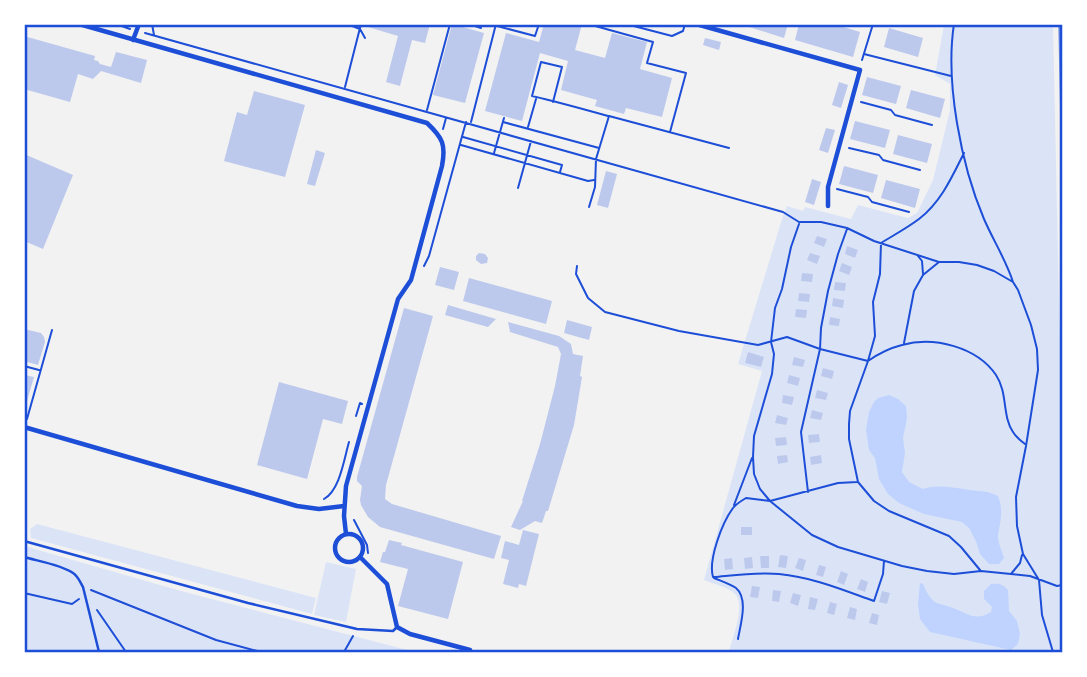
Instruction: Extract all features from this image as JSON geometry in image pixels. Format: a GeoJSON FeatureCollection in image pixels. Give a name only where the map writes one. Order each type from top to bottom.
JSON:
{"type":"FeatureCollection","features":[{"type":"Feature","properties":{"kind":"street"},"geometry":{"type":"LineString","coordinates":[[79,24],[427,123],[442,139],[442,166],[411,280],[398,299],[346,486],[346,534]]}},
{"type":"Feature","properties":{"kind":"street"},"geometry":{"type":"LineString","coordinates":[[696,24],[860,70],[828,187],[828,206]]}},
{"type":"Feature","properties":{"kind":"street"},"geometry":{"type":"LineString","coordinates":[[133,40],[138,27]]}},
{"type":"Feature","properties":{"kind":"street"},"geometry":{"type":"LineString","coordinates":[[24,427],[309,509],[344,506]]}},
{"type":"Feature","properties":{"kind":"street"},"geometry":{"type":"LineString","coordinates":[[346,534],[359,538],[363,551],[359,557],[352,562],[346,562],[338,557],[336,543],[346,534]]}},
{"type":"Feature","properties":{"kind":"street"},"geometry":{"type":"LineString","coordinates":[[359,557],[387,584],[397,627],[410,634],[470,650]]}},
{"type":"Feature","properties":{"kind":"lane"},"geometry":{"type":"LineString","coordinates":[[24,541],[248,603],[357,629],[393,631],[397,627]]}},
{"type":"Feature","properties":{"kind":"lane"},"geometry":{"type":"LineString","coordinates":[[24,556],[73,573],[83,587],[99,653]]}},
{"type":"Feature","properties":{"kind":"path"},"geometry":{"type":"LineString","coordinates":[[116,24],[138,27],[155,36],[783,212],[799,222],[821,222],[847,228],[881,243],[939,262],[977,265],[1013,282]]}},
{"type":"Feature","properties":{"kind":"path"},"geometry":{"type":"LineString","coordinates":[[152,24],[155,36]]}},
{"type":"Feature","properties":{"kind":"path"},"geometry":{"type":"LineString","coordinates":[[347,24],[361,27]]}},
{"type":"Feature","properties":{"kind":"path"},"geometry":{"type":"LineString","coordinates":[[426,111],[450,24]]}},
{"type":"Feature","properties":{"kind":"path"},"geometry":{"type":"LineString","coordinates":[[469,24],[481,28]]}},
{"type":"Feature","properties":{"kind":"path"},"geometry":{"type":"LineString","coordinates":[[471,124],[496,25],[536,36],[538,24]]}},
{"type":"Feature","properties":{"kind":"path"},"geometry":{"type":"LineString","coordinates":[[588,24],[653,41],[647,63],[685,73],[670,132]]}},
{"type":"Feature","properties":{"kind":"path"},"geometry":{"type":"LineString","coordinates":[[626,24],[672,36],[682,31],[684,24]]}},
{"type":"Feature","properties":{"kind":"path"},"geometry":{"type":"LineString","coordinates":[[860,70],[873,24]]}},
{"type":"Feature","properties":{"kind":"path"},"geometry":{"type":"LineString","coordinates":[[954,24],[952,77],[958,130],[972,186],[983,219],[1025,304],[1037,349],[1038,370],[1016,497],[1017,526],[1023,554],[1039,580],[1042,615],[1053,653]]}},
{"type":"Feature","properties":{"kind":"path"},"geometry":{"type":"LineString","coordinates":[[345,88],[361,27]]}},
{"type":"Feature","properties":{"kind":"path"},"geometry":{"type":"LineString","coordinates":[[361,27],[365,38]]}},
{"type":"Feature","properties":{"kind":"path"},"geometry":{"type":"LineString","coordinates":[[864,54],[952,77]]}},
{"type":"Feature","properties":{"kind":"path"},"geometry":{"type":"LineString","coordinates":[[553,102],[562,67],[541,62],[532,96],[553,102],[729,148]]}},
{"type":"Feature","properties":{"kind":"path"},"geometry":{"type":"LineString","coordinates":[[528,128],[537,97]]}},
{"type":"Feature","properties":{"kind":"path"},"geometry":{"type":"LineString","coordinates":[[852,100],[932,125]]}},
{"type":"Feature","properties":{"kind":"path"},"geometry":{"type":"LineString","coordinates":[[589,207],[595,187],[596,159],[608,116]]}},
{"type":"Feature","properties":{"kind":"path"},"geometry":{"type":"LineString","coordinates":[[438,134],[444,128],[447,117]]}},
{"type":"Feature","properties":{"kind":"path"},"geometry":{"type":"LineString","coordinates":[[494,154],[503,120],[600,148]]}},
{"type":"Feature","properties":{"kind":"path"},"geometry":{"type":"LineString","coordinates":[[429,256],[466,122]]}},
{"type":"Feature","properties":{"kind":"path"},"geometry":{"type":"LineString","coordinates":[[462,137],[562,165],[560,173]]}},
{"type":"Feature","properties":{"kind":"path"},"geometry":{"type":"LineString","coordinates":[[519,188],[531,140]]}},
{"type":"Feature","properties":{"kind":"path"},"geometry":{"type":"LineString","coordinates":[[460,145],[588,181],[595,180]]}},
{"type":"Feature","properties":{"kind":"path"},"geometry":{"type":"LineString","coordinates":[[839,145],[879,155],[883,160],[920,170]]}},
{"type":"Feature","properties":{"kind":"path"},"geometry":{"type":"LineString","coordinates":[[881,243],[921,217],[932,206],[947,187],[964,153]]}},
{"type":"Feature","properties":{"kind":"path"},"geometry":{"type":"LineString","coordinates":[[589,169],[596,171]]}},
{"type":"Feature","properties":{"kind":"path"},"geometry":{"type":"LineString","coordinates":[[828,187],[868,197],[872,202],[909,212]]}},
{"type":"Feature","properties":{"kind":"path"},"geometry":{"type":"LineString","coordinates":[[821,222],[828,206]]}},
{"type":"Feature","properties":{"kind":"path"},"geometry":{"type":"LineString","coordinates":[[799,222],[775,307],[771,342],[774,354],[772,374],[754,436],[754,474],[760,489],[770,501],[812,535],[838,547],[902,566],[954,574],[981,571],[1030,576],[1062,585]]}},
{"type":"Feature","properties":{"kind":"path"},"geometry":{"type":"LineString","coordinates":[[808,492],[801,432],[820,349],[828,290],[847,228]]}},
{"type":"Feature","properties":{"kind":"path"},"geometry":{"type":"LineString","coordinates":[[881,243],[880,274],[873,302],[874,336],[850,411],[849,439],[858,482],[874,501],[889,511],[949,537],[981,571]]}},
{"type":"Feature","properties":{"kind":"path"},"geometry":{"type":"LineString","coordinates":[[918,254],[922,261],[923,275]]}},
{"type":"Feature","properties":{"kind":"path"},"geometry":{"type":"LineString","coordinates":[[903,344],[914,291],[923,275],[939,262]]}},
{"type":"Feature","properties":{"kind":"path"},"geometry":{"type":"LineString","coordinates":[[577,266],[576,274],[588,298],[604,312],[679,331],[758,345],[787,337],[820,349],[868,361],[903,344],[938,342],[967,350],[985,362],[996,375],[1004,392],[1012,431],[1026,446]]}},
{"type":"Feature","properties":{"kind":"path"},"geometry":{"type":"LineString","coordinates":[[24,412],[28,413],[52,330]]}},
{"type":"Feature","properties":{"kind":"path"},"geometry":{"type":"LineString","coordinates":[[24,366],[40,371]]}},
{"type":"Feature","properties":{"kind":"path"},"geometry":{"type":"LineString","coordinates":[[356,417],[359,404],[368,406]]}},
{"type":"Feature","properties":{"kind":"path"},"geometry":{"type":"LineString","coordinates":[[317,502],[329,497],[335,490],[349,442]]}},
{"type":"Feature","properties":{"kind":"path"},"geometry":{"type":"LineString","coordinates":[[713,578],[711,569],[715,547],[753,457]]}},
{"type":"Feature","properties":{"kind":"path"},"geometry":{"type":"LineString","coordinates":[[733,506],[746,498],[770,501],[838,483],[858,482]]}},
{"type":"Feature","properties":{"kind":"path"},"geometry":{"type":"LineString","coordinates":[[352,517],[367,545],[369,558]]}},
{"type":"Feature","properties":{"kind":"path"},"geometry":{"type":"LineString","coordinates":[[1011,574],[1023,554]]}},
{"type":"Feature","properties":{"kind":"path"},"geometry":{"type":"LineString","coordinates":[[713,578],[762,573],[781,574],[824,584],[874,601],[884,561]]}},
{"type":"Feature","properties":{"kind":"path"},"geometry":{"type":"LineString","coordinates":[[713,578],[736,589],[741,595],[743,605],[738,639]]}},
{"type":"Feature","properties":{"kind":"path"},"geometry":{"type":"LineString","coordinates":[[83,587],[216,640],[261,653]]}},
{"type":"Feature","properties":{"kind":"path"},"geometry":{"type":"LineString","coordinates":[[24,593],[72,604],[85,595]]}},
{"type":"Feature","properties":{"kind":"path"},"geometry":{"type":"LineString","coordinates":[[98,611],[126,653]]}},
{"type":"Feature","properties":{"kind":"path"},"geometry":{"type":"LineString","coordinates":[[344,653],[357,629]]}},
{"type":"Feature","properties":{"kind":"shaded area"},"geometry":{"type":"Polygon","coordinates":[[[944,25],[1053,25],[1062,437],[1062,652],[729,652],[739,613],[738,599],[728,589],[704,580],[762,371],[738,364],[782,219],[787,206],[803,211],[805,207],[851,219],[858,205],[908,218],[917,213],[933,180],[950,110],[950,84],[935,75],[944,25]]]}},
{"type":"Feature","properties":{"kind":"shaded area"},"geometry":{"type":"Polygon","coordinates":[[[37,524],[316,598],[312,614],[31,538],[30,529],[37,524]]]}},
{"type":"Feature","properties":{"kind":"shaded area"},"geometry":{"type":"Polygon","coordinates":[[[24,546],[181,591],[415,652],[25,652],[24,546]]]}},
{"type":"Feature","properties":{"kind":"shaded area"},"geometry":{"type":"Polygon","coordinates":[[[326,562],[356,569],[346,622],[314,615],[326,562]]]}},
{"type":"Feature","properties":{"kind":"water"},"geometry":{"type":"Polygon","coordinates":[[[889,395],[906,406],[902,472],[909,482],[923,489],[946,487],[998,496],[1001,511],[998,539],[1004,558],[999,564],[989,564],[980,554],[969,528],[962,522],[924,514],[899,503],[888,494],[879,479],[875,458],[869,450],[866,430],[874,402],[889,395]]]}},
{"type":"Feature","properties":{"kind":"water"},"geometry":{"type":"Polygon","coordinates":[[[920,583],[937,603],[978,616],[991,612],[992,607],[984,599],[984,591],[991,584],[1003,585],[1008,590],[1009,611],[1017,621],[1020,634],[1018,644],[1011,650],[930,632],[920,619],[920,583]]]}},
{"type":"Feature","properties":{"kind":"building"},"geometry":{"type":"Polygon","coordinates":[[[358,24],[430,24],[425,43],[412,40],[400,86],[386,82],[398,36],[358,24]]]}},
{"type":"Feature","properties":{"kind":"building"},"geometry":{"type":"Polygon","coordinates":[[[452,24],[484,33],[465,103],[433,95],[452,24]]]}},
{"type":"Feature","properties":{"kind":"building"},"geometry":{"type":"Polygon","coordinates":[[[544,24],[582,24],[575,50],[605,58],[612,33],[647,42],[640,69],[672,78],[662,117],[626,108],[624,114],[595,106],[597,100],[561,90],[568,61],[540,53],[522,121],[485,111],[506,33],[539,42],[544,24]]]}},
{"type":"Feature","properties":{"kind":"building"},"geometry":{"type":"Polygon","coordinates":[[[740,24],[788,24],[784,38],[740,24]]]}},
{"type":"Feature","properties":{"kind":"building"},"geometry":{"type":"Polygon","coordinates":[[[799,24],[834,24],[860,32],[853,57],[795,40],[799,24]]]}},
{"type":"Feature","properties":{"kind":"building"},"geometry":{"type":"Polygon","coordinates":[[[889,28],[923,38],[918,57],[884,47],[889,28]]]}},
{"type":"Feature","properties":{"kind":"building"},"geometry":{"type":"Polygon","coordinates":[[[24,36],[95,56],[94,60],[111,67],[116,52],[147,60],[141,83],[101,71],[93,79],[78,74],[70,102],[24,89],[24,36]]]}},
{"type":"Feature","properties":{"kind":"building"},"geometry":{"type":"Polygon","coordinates":[[[705,38],[721,42],[719,50],[703,45],[705,38]]]}},
{"type":"Feature","properties":{"kind":"building"},"geometry":{"type":"Polygon","coordinates":[[[867,77],[901,86],[896,104],[862,95],[867,77]]]}},
{"type":"Feature","properties":{"kind":"building"},"geometry":{"type":"Polygon","coordinates":[[[839,82],[848,85],[841,108],[832,105],[839,82]]]}},
{"type":"Feature","properties":{"kind":"building"},"geometry":{"type":"Polygon","coordinates":[[[911,90],[945,99],[940,118],[906,108],[911,90]]]}},
{"type":"Feature","properties":{"kind":"building"},"geometry":{"type":"Polygon","coordinates":[[[254,91],[305,105],[285,177],[224,161],[237,112],[247,115],[254,91]]]}},
{"type":"Feature","properties":{"kind":"building"},"geometry":{"type":"Polygon","coordinates":[[[855,121],[890,130],[885,148],[850,139],[855,121]]]}},
{"type":"Feature","properties":{"kind":"building"},"geometry":{"type":"Polygon","coordinates":[[[826,128],[835,130],[828,153],[819,150],[826,128]]]}},
{"type":"Feature","properties":{"kind":"building"},"geometry":{"type":"Polygon","coordinates":[[[898,135],[932,144],[927,163],[893,154],[898,135]]]}},
{"type":"Feature","properties":{"kind":"building"},"geometry":{"type":"Polygon","coordinates":[[[316,150],[325,153],[315,186],[307,184],[316,150]]]}},
{"type":"Feature","properties":{"kind":"building"},"geometry":{"type":"Polygon","coordinates":[[[24,154],[73,175],[43,249],[24,241],[24,154]]]}},
{"type":"Feature","properties":{"kind":"building"},"geometry":{"type":"Polygon","coordinates":[[[844,166],[878,175],[873,193],[839,184],[844,166]]]}},
{"type":"Feature","properties":{"kind":"building"},"geometry":{"type":"Polygon","coordinates":[[[606,171],[617,174],[608,208],[597,205],[606,171]]]}},
{"type":"Feature","properties":{"kind":"building"},"geometry":{"type":"Polygon","coordinates":[[[812,179],[821,182],[814,205],[805,202],[812,179]]]}},
{"type":"Feature","properties":{"kind":"building"},"geometry":{"type":"Polygon","coordinates":[[[886,180],[920,189],[915,208],[881,198],[886,180]]]}},
{"type":"Feature","properties":{"kind":"building"},"geometry":{"type":"Polygon","coordinates":[[[817,236],[827,239],[824,247],[814,243],[817,236]]]}},
{"type":"Feature","properties":{"kind":"building"},"geometry":{"type":"Polygon","coordinates":[[[847,246],[858,250],[855,258],[845,254],[847,246]]]}},
{"type":"Feature","properties":{"kind":"building"},"geometry":{"type":"Polygon","coordinates":[[[479,253],[485,254],[487,263],[481,264],[476,260],[479,253]]]}},
{"type":"Feature","properties":{"kind":"building"},"geometry":{"type":"Polygon","coordinates":[[[810,253],[820,256],[817,264],[807,260],[810,253]]]}},
{"type":"Feature","properties":{"kind":"building"},"geometry":{"type":"Polygon","coordinates":[[[842,263],[852,267],[849,275],[839,271],[842,263]]]}},
{"type":"Feature","properties":{"kind":"building"},"geometry":{"type":"Polygon","coordinates":[[[440,267],[459,272],[454,290],[435,285],[440,267]]]}},
{"type":"Feature","properties":{"kind":"building"},"geometry":{"type":"Polygon","coordinates":[[[802,273],[813,274],[812,282],[801,281],[802,273]]]}},
{"type":"Feature","properties":{"kind":"building"},"geometry":{"type":"Polygon","coordinates":[[[469,278],[552,301],[546,324],[463,301],[469,278]]]}},
{"type":"Feature","properties":{"kind":"building"},"geometry":{"type":"Polygon","coordinates":[[[835,282],[846,283],[845,291],[834,290],[835,282]]]}},
{"type":"Feature","properties":{"kind":"building"},"geometry":{"type":"Polygon","coordinates":[[[799,293],[810,294],[809,302],[798,301],[799,293]]]}},
{"type":"Feature","properties":{"kind":"building"},"geometry":{"type":"Polygon","coordinates":[[[833,298],[844,300],[843,308],[832,306],[833,298]]]}},
{"type":"Feature","properties":{"kind":"building"},"geometry":{"type":"Polygon","coordinates":[[[448,305],[496,319],[488,327],[445,315],[448,305]]]}},
{"type":"Feature","properties":{"kind":"building"},"geometry":{"type":"Polygon","coordinates":[[[404,308],[433,316],[386,485],[385,499],[392,504],[501,536],[494,559],[380,527],[368,517],[361,505],[362,486],[357,477],[404,308]]]}},
{"type":"Feature","properties":{"kind":"building"},"geometry":{"type":"Polygon","coordinates":[[[796,309],[807,310],[806,318],[795,317],[796,309]]]}},
{"type":"Feature","properties":{"kind":"building"},"geometry":{"type":"Polygon","coordinates":[[[830,317],[840,319],[839,326],[829,325],[830,317]]]}},
{"type":"Feature","properties":{"kind":"building"},"geometry":{"type":"Polygon","coordinates":[[[567,320],[592,327],[589,340],[564,333],[567,320]]]}},
{"type":"Feature","properties":{"kind":"building"},"geometry":{"type":"Polygon","coordinates":[[[508,322],[559,336],[571,344],[573,354],[583,356],[574,425],[548,511],[542,523],[535,521],[520,530],[511,527],[523,501],[540,444],[561,354],[558,347],[510,332],[508,322]]]}},
{"type":"Feature","properties":{"kind":"building"},"geometry":{"type":"Polygon","coordinates":[[[24,329],[41,333],[44,337],[38,365],[24,361],[24,329]]]}},
{"type":"Feature","properties":{"kind":"building"},"geometry":{"type":"Polygon","coordinates":[[[748,352],[764,357],[761,367],[745,363],[748,352]]]}},
{"type":"Feature","properties":{"kind":"building"},"geometry":{"type":"Polygon","coordinates":[[[794,357],[805,360],[803,367],[792,365],[794,357]]]}},
{"type":"Feature","properties":{"kind":"building"},"geometry":{"type":"Polygon","coordinates":[[[823,368],[834,371],[832,379],[821,376],[823,368]]]}},
{"type":"Feature","properties":{"kind":"building"},"geometry":{"type":"Polygon","coordinates":[[[24,375],[34,377],[24,403],[24,375]]]}},
{"type":"Feature","properties":{"kind":"building"},"geometry":{"type":"Polygon","coordinates":[[[789,375],[800,378],[798,386],[787,383],[789,375]]]}},
{"type":"Feature","properties":{"kind":"building"},"geometry":{"type":"Polygon","coordinates":[[[279,382],[348,401],[342,424],[323,419],[307,479],[257,465],[279,382]]]}},
{"type":"Feature","properties":{"kind":"building"},"geometry":{"type":"Polygon","coordinates":[[[817,390],[828,393],[826,400],[815,398],[817,390]]]}},
{"type":"Feature","properties":{"kind":"building"},"geometry":{"type":"Polygon","coordinates":[[[783,395],[794,397],[792,405],[782,403],[783,395]]]}},
{"type":"Feature","properties":{"kind":"building"},"geometry":{"type":"Polygon","coordinates":[[[812,410],[823,413],[821,420],[810,418],[812,410]]]}},
{"type":"Feature","properties":{"kind":"building"},"geometry":{"type":"Polygon","coordinates":[[[777,415],[788,418],[786,425],[775,423],[777,415]]]}},
{"type":"Feature","properties":{"kind":"building"},"geometry":{"type":"Polygon","coordinates":[[[819,434],[820,442],[809,443],[808,435],[819,434]]]}},
{"type":"Feature","properties":{"kind":"building"},"geometry":{"type":"Polygon","coordinates":[[[786,437],[787,445],[776,446],[775,438],[786,437]]]}},
{"type":"Feature","properties":{"kind":"building"},"geometry":{"type":"Polygon","coordinates":[[[787,455],[788,462],[778,464],[777,456],[787,455]]]}},
{"type":"Feature","properties":{"kind":"building"},"geometry":{"type":"Polygon","coordinates":[[[821,455],[822,463],[811,465],[810,457],[821,455]]]}},
{"type":"Feature","properties":{"kind":"building"},"geometry":{"type":"Polygon","coordinates":[[[741,527],[752,527],[752,535],[741,535],[741,527]]]}},
{"type":"Feature","properties":{"kind":"building"},"geometry":{"type":"Polygon","coordinates":[[[523,530],[539,534],[526,586],[519,584],[518,588],[503,584],[509,560],[501,558],[505,541],[519,545],[523,530]]]}},
{"type":"Feature","properties":{"kind":"building"},"geometry":{"type":"Polygon","coordinates":[[[389,540],[463,562],[448,619],[398,606],[408,569],[380,562],[389,540]]]}},
{"type":"Feature","properties":{"kind":"building"},"geometry":{"type":"Polygon","coordinates":[[[780,555],[788,556],[786,568],[778,567],[780,555]]]}},
{"type":"Feature","properties":{"kind":"building"},"geometry":{"type":"Polygon","coordinates":[[[760,556],[769,556],[769,568],[761,568],[760,556]]]}},
{"type":"Feature","properties":{"kind":"building"},"geometry":{"type":"Polygon","coordinates":[[[752,557],[753,568],[745,569],[744,558],[752,557]]]}},
{"type":"Feature","properties":{"kind":"building"},"geometry":{"type":"Polygon","coordinates":[[[732,558],[733,569],[725,570],[724,559],[732,558]]]}},
{"type":"Feature","properties":{"kind":"building"},"geometry":{"type":"Polygon","coordinates":[[[799,558],[806,560],[803,571],[795,568],[799,558]]]}},
{"type":"Feature","properties":{"kind":"building"},"geometry":{"type":"Polygon","coordinates":[[[819,565],[826,567],[823,577],[816,575],[819,565]]]}},
{"type":"Feature","properties":{"kind":"building"},"geometry":{"type":"Polygon","coordinates":[[[841,571],[848,574],[844,585],[837,582],[841,571]]]}},
{"type":"Feature","properties":{"kind":"building"},"geometry":{"type":"Polygon","coordinates":[[[861,579],[868,582],[865,592],[857,589],[861,579]]]}},
{"type":"Feature","properties":{"kind":"building"},"geometry":{"type":"Polygon","coordinates":[[[752,586],[760,587],[758,598],[750,597],[752,586]]]}},
{"type":"Feature","properties":{"kind":"building"},"geometry":{"type":"Polygon","coordinates":[[[773,590],[781,591],[779,602],[772,601],[773,590]]]}},
{"type":"Feature","properties":{"kind":"building"},"geometry":{"type":"Polygon","coordinates":[[[882,591],[890,593],[887,604],[879,602],[882,591]]]}},
{"type":"Feature","properties":{"kind":"building"},"geometry":{"type":"Polygon","coordinates":[[[793,593],[801,595],[798,606],[790,603],[793,593]]]}},
{"type":"Feature","properties":{"kind":"building"},"geometry":{"type":"Polygon","coordinates":[[[810,597],[818,599],[815,610],[808,609],[810,597]]]}},
{"type":"Feature","properties":{"kind":"building"},"geometry":{"type":"Polygon","coordinates":[[[830,602],[837,604],[834,615],[827,613],[830,602]]]}},
{"type":"Feature","properties":{"kind":"building"},"geometry":{"type":"Polygon","coordinates":[[[850,607],[857,609],[855,620],[847,618],[850,607]]]}},
{"type":"Feature","properties":{"kind":"building"},"geometry":{"type":"Polygon","coordinates":[[[872,613],[879,615],[877,625],[869,623],[872,613]]]}},
{"type":"Feature","properties":{"kind":"railway"},"geometry":{"type":"LineString","coordinates":[[1060,24],[1062,119]]}}]}
